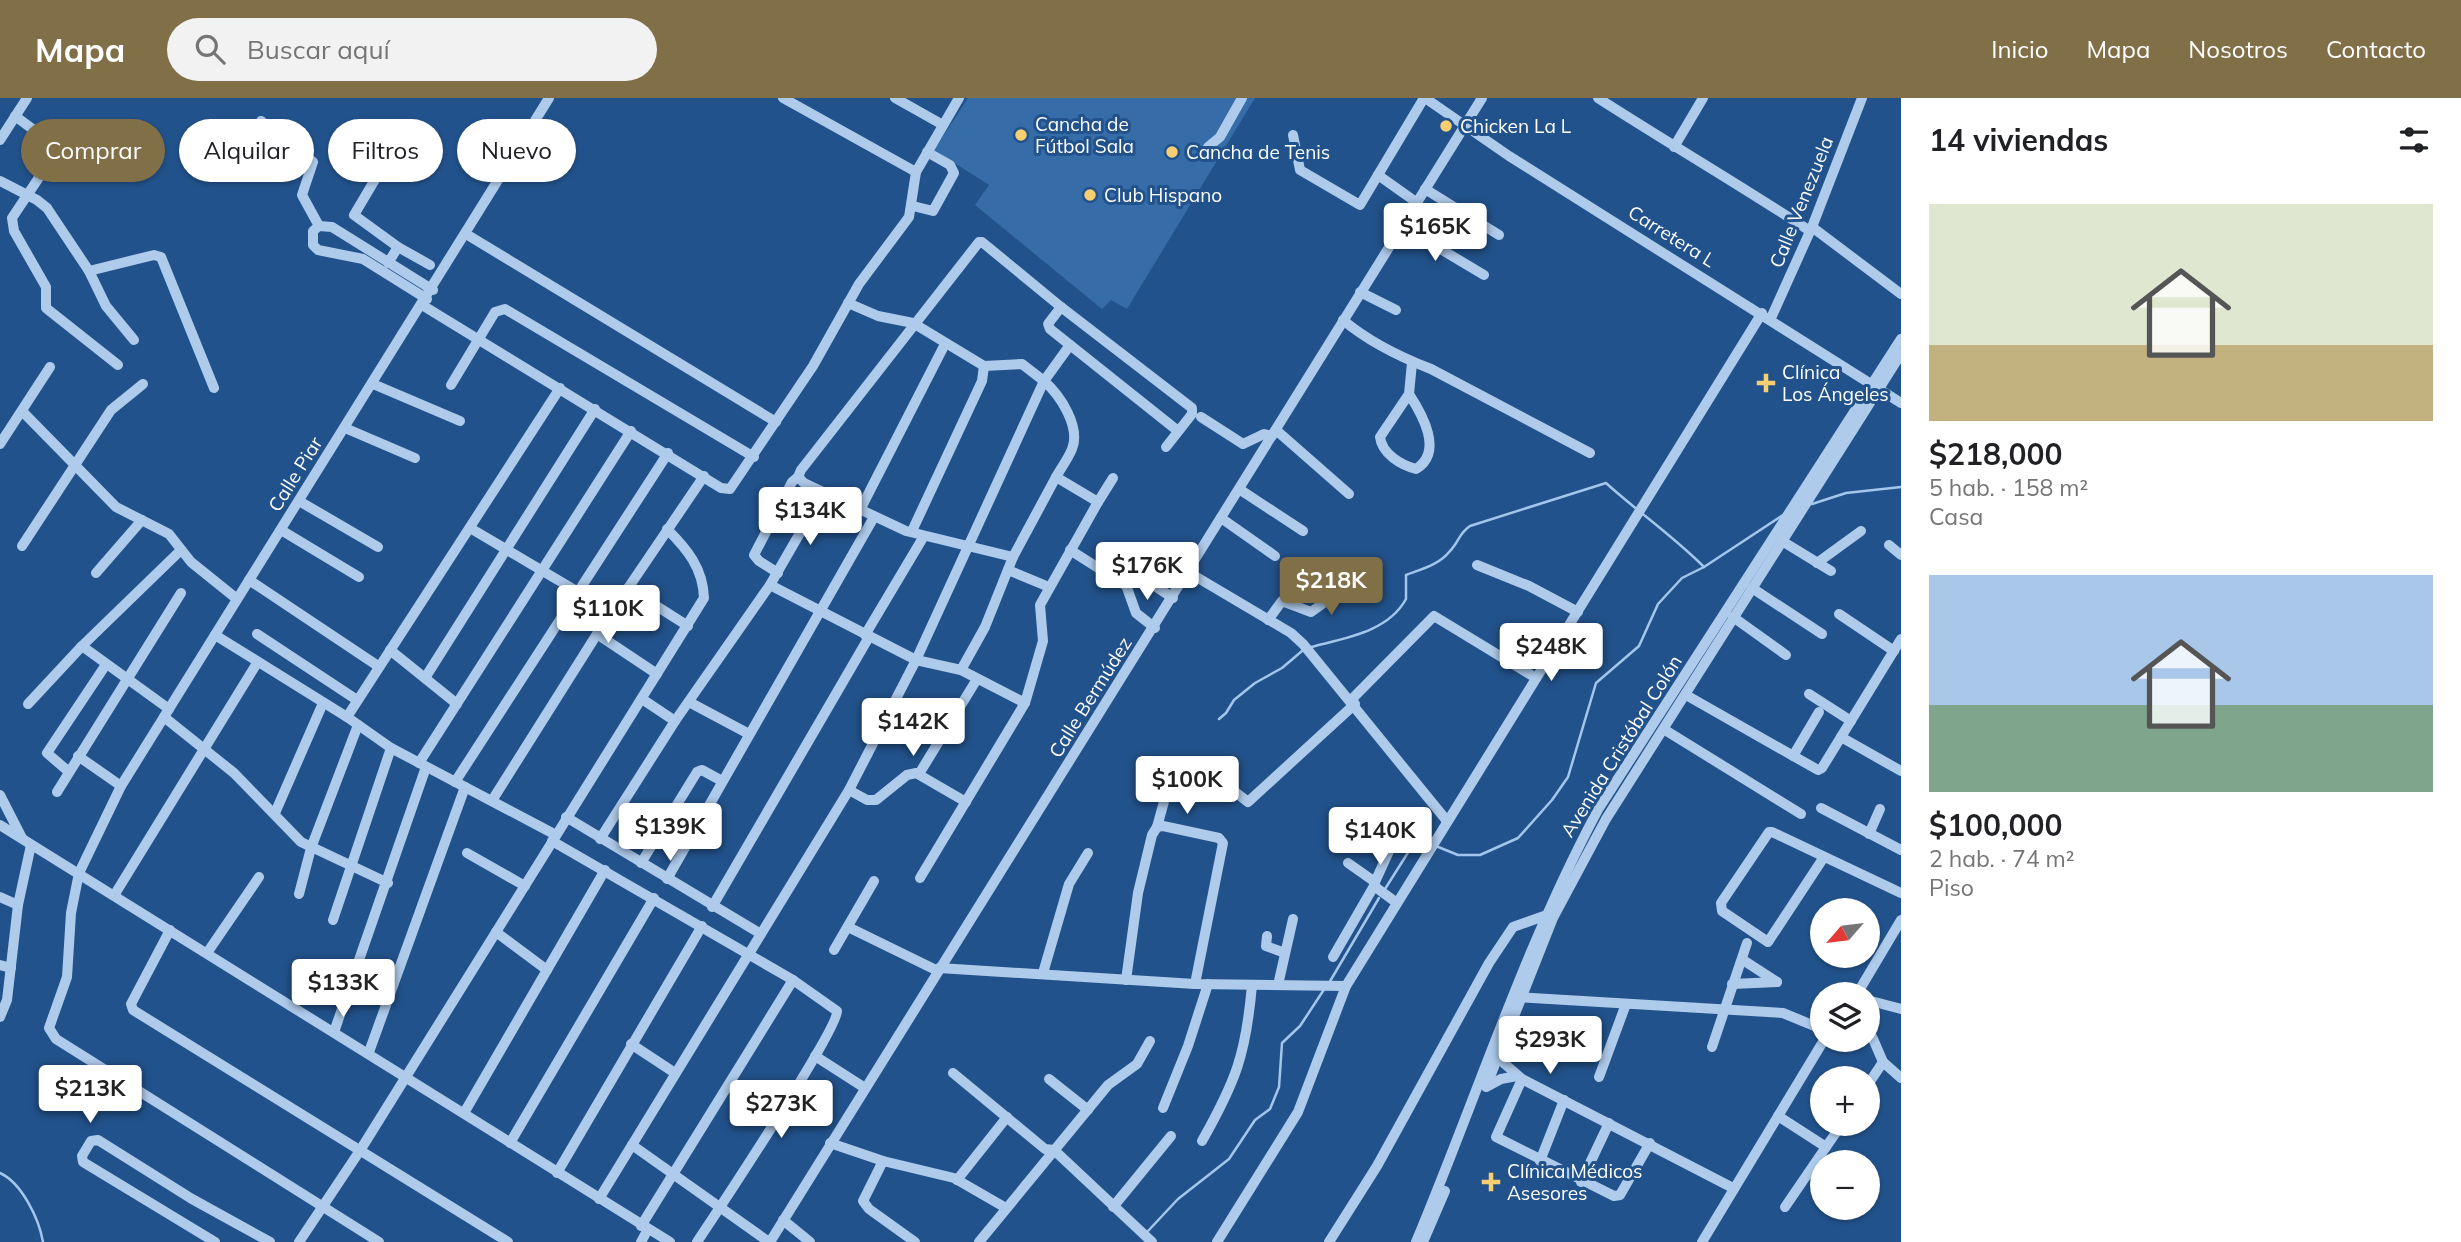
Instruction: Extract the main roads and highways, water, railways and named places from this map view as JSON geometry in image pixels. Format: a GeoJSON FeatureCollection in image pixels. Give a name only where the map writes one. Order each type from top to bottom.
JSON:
{"type":"FeatureCollection","features":[{"type":"Feature","properties":{"kind":"waterway"},"geometry":{"type":"LineString","coordinates":[[1311,647],[1351,637],[1388,619],[1406,599],[1406,575],[1441,560],[1470,526],[1606,483],[1704,567]]}},
{"type":"Feature","properties":{"kind":"waterway"},"geometry":{"type":"LineString","coordinates":[[1812,504],[1846,493],[1901,487]]}},
{"type":"Feature","properties":{"kind":"waterway"},"geometry":{"type":"LineString","coordinates":[[1385,889],[1409,851],[1426,842],[1458,855],[1480,855],[1518,838],[1552,800],[1568,777],[1596,683],[1639,646],[1658,604],[1682,578],[1704,567],[1783,515]]}},
{"type":"Feature","properties":{"kind":"waterway"},"geometry":{"type":"LineString","coordinates":[[1219,719],[1234,700],[1302,651]]}},
{"type":"Feature","properties":{"kind":"waterway"},"geometry":{"type":"LineString","coordinates":[[1329,983],[1379,898]]}},
{"type":"Feature","properties":{"kind":"waterway"},"geometry":{"type":"LineString","coordinates":[[1148,1231],[1178,1199],[1229,1159],[1255,1120],[1270,1109],[1279,1087],[1282,1043],[1300,1026],[1325,988]]}},
{"type":"Feature","properties":{"kind":"waterway"},"geometry":{"type":"LineString","coordinates":[[0,1173],[22,1193],[38,1223],[43,1242]]}},
{"type":"Feature","properties":{"kind":"place","name":"Chicken La L"},"geometry":{"type":"Point","coordinates":[1446,126]}},
{"type":"Feature","properties":{"kind":"place","name":"Cancha de Fútbol Sala"},"geometry":{"type":"Point","coordinates":[1021,135]}},
{"type":"Feature","properties":{"kind":"place","name":"Cancha de Tenis"},"geometry":{"type":"Point","coordinates":[1172,152]}},
{"type":"Feature","properties":{"kind":"place","name":"Club Hispano"},"geometry":{"type":"Point","coordinates":[1090,195]}},
{"type":"Feature","properties":{"kind":"place","name":"Clínica Los Ángeles"},"geometry":{"type":"Point","coordinates":[1766,383]}},
{"type":"Feature","properties":{"kind":"place","name":"Clínica Médicos Asesores"},"geometry":{"type":"Point","coordinates":[1491,1182]}}]}
